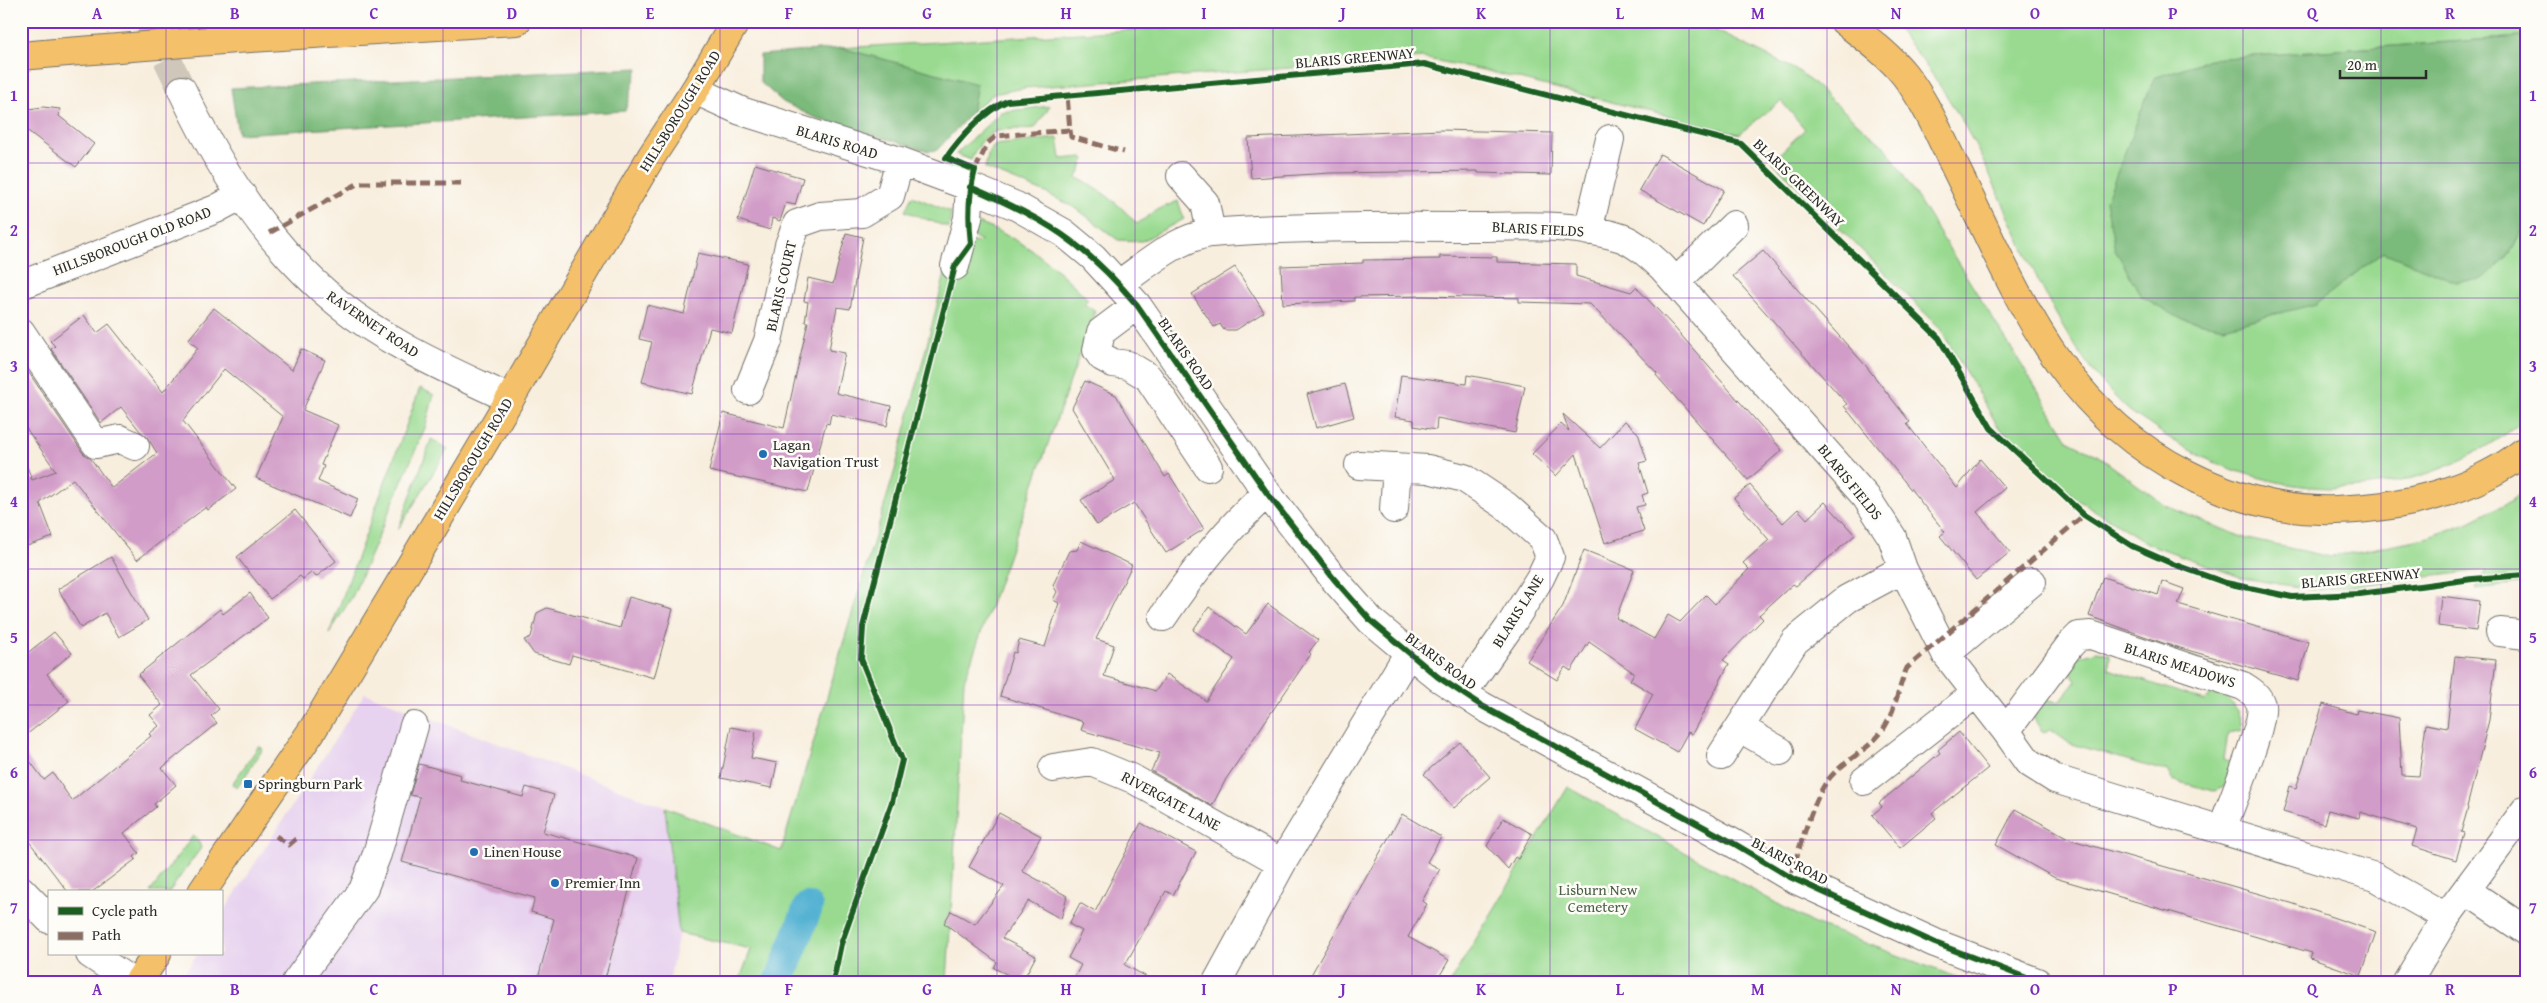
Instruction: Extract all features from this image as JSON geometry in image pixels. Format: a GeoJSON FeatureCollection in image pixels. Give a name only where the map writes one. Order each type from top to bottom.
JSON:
{"type":"FeatureCollection","features":[{"type":"Feature","properties":{"kind":"highway"},"geometry":{"type":"LineString","coordinates":[[21,56],[236,39],[517,21]]}},
{"type":"Feature","properties":{"kind":"highway","name":"HILLSBOROUGH ROAD"},"geometry":{"type":"LineString","coordinates":[[203,890],[313,729],[510,399],[651,157],[695,90],[736,21]]}},
{"type":"Feature","properties":{"kind":"highway"},"geometry":{"type":"LineString","coordinates":[[1844,21],[1868,40],[1904,74],[1934,125],[2009,281],[2040,334],[2074,384],[2116,428],[2162,461],[2215,488],[2263,503],[2316,511],[2368,509],[2417,501],[2468,484],[2526,450]]}},
{"type":"Feature","properties":{"kind":"highway"},"geometry":{"type":"LineString","coordinates":[[138,982],[156,956]]}},
{"type":"Feature","properties":{"kind":"street","name":"RAVERNET ROAD"},"geometry":{"type":"LineString","coordinates":[[182,90],[194,117],[242,195],[296,266],[339,304],[403,347],[436,365],[510,399]]}},
{"type":"Feature","properties":{"kind":"street","name":"BLARIS ROAD"},"geometry":{"type":"LineString","coordinates":[[695,90],[741,111],[900,161],[970,187],[1016,206],[1064,234],[1093,258],[1137,305],[1267,493],[1334,579],[1371,621],[1408,654],[1462,694],[1790,878],[1935,943],[2037,982]]}},
{"type":"Feature","properties":{"kind":"street"},"geometry":{"type":"LineString","coordinates":[[1588,231],[1610,139]]}},
{"type":"Feature","properties":{"kind":"street","name":"BLARIS COURT"},"geometry":{"type":"LineString","coordinates":[[748,390],[768,341],[789,245],[797,224],[820,216],[862,213],[890,196],[900,161]]}},
{"type":"Feature","properties":{"kind":"street"},"geometry":{"type":"LineString","coordinates":[[955,266],[968,218],[970,187]]}},
{"type":"Feature","properties":{"kind":"street","name":"HILLSBOROUGH OLD ROAD"},"geometry":{"type":"LineString","coordinates":[[21,285],[216,209],[242,195]]}},
{"type":"Feature","properties":{"kind":"street"},"geometry":{"type":"LineString","coordinates":[[1676,282],[1734,225]]}},
{"type":"Feature","properties":{"kind":"street","name":"BLARIS FIELDS"},"geometry":{"type":"LineString","coordinates":[[1119,284],[1176,244],[1203,234],[1380,226],[1528,227],[1588,231],[1622,239],[1643,250],[1676,282],[1866,497],[1892,537],[1903,569],[1946,654]]}},
{"type":"Feature","properties":{"kind":"street"},"geometry":{"type":"LineString","coordinates":[[1137,305],[1101,332],[1097,350],[1102,357],[1113,363],[1128,365],[1148,377],[1208,468]]}},
{"type":"Feature","properties":{"kind":"street"},"geometry":{"type":"LineString","coordinates":[[21,332],[96,454],[120,439],[135,446]]}},
{"type":"Feature","properties":{"kind":"street","name":"BLARIS LANE"},"geometry":{"type":"LineString","coordinates":[[1359,465],[1428,469],[1464,478],[1506,506],[1543,539],[1550,556],[1540,578],[1510,626],[1462,694]]}},
{"type":"Feature","properties":{"kind":"street"},"geometry":{"type":"LineString","coordinates":[[1394,509],[1397,467]]}},
{"type":"Feature","properties":{"kind":"street"},"geometry":{"type":"LineString","coordinates":[[1163,617],[1192,573],[1246,512],[1267,493]]}},
{"type":"Feature","properties":{"kind":"street"},"geometry":{"type":"LineString","coordinates":[[1721,756],[1795,641],[1847,599],[1903,569]]}},
{"type":"Feature","properties":{"kind":"street"},"geometry":{"type":"LineString","coordinates":[[2032,582],[1946,654],[2028,762],[2055,779],[2222,829],[2375,878],[2446,917]]}},
{"type":"Feature","properties":{"kind":"street","name":"BLARIS MEADOWS"},"geometry":{"type":"LineString","coordinates":[[2006,731],[2070,645],[2079,636],[2091,636],[2243,686],[2256,694],[2261,706],[2259,725],[2222,829]]}},
{"type":"Feature","properties":{"kind":"street"},"geometry":{"type":"LineString","coordinates":[[1217,982],[1282,863],[1408,654]]}},
{"type":"Feature","properties":{"kind":"street"},"geometry":{"type":"LineString","coordinates":[[1864,782],[1975,694]]}},
{"type":"Feature","properties":{"kind":"street"},"geometry":{"type":"LineString","coordinates":[[296,982],[363,890],[377,854],[414,726]]}},
{"type":"Feature","properties":{"kind":"street"},"geometry":{"type":"LineString","coordinates":[[1740,728],[1780,751]]}},
{"type":"Feature","properties":{"kind":"street","name":"RIVERGATE LANE"},"geometry":{"type":"LineString","coordinates":[[1053,768],[1092,762],[1133,779],[1282,863]]}},
{"type":"Feature","properties":{"kind":"street"},"geometry":{"type":"LineString","coordinates":[[2407,982],[2446,917],[2526,809]]}},
{"type":"Feature","properties":{"kind":"street"},"geometry":{"type":"LineString","coordinates":[[21,890],[48,918]]}},
{"type":"Feature","properties":{"kind":"street"},"geometry":{"type":"LineString","coordinates":[[2467,891],[2526,931]]}},
{"type":"Feature","properties":{"kind":"street"},"geometry":{"type":"LineString","coordinates":[[93,956],[132,982]]}},
{"type":"Feature","properties":{"kind":"shaded area"},"geometry":{"type":"Polygon","coordinates":[[[365,693],[665,807],[679,933],[669,982],[179,982],[196,956],[222,956],[222,914],[365,693]]]}},
{"type":"Feature","properties":{"kind":"green space"},"geometry":{"type":"Polygon","coordinates":[[[1273,21],[1661,21],[1713,29],[1800,72],[1887,149],[2069,441],[2097,455],[2166,506],[2247,539],[2331,557],[2430,537],[2469,522],[2511,501],[2526,489],[2526,583],[2475,589],[2486,570],[2315,590],[2243,578],[2149,544],[2078,500],[1999,428],[1939,327],[1772,161],[1805,129],[1781,101],[1739,134],[1479,69],[1422,58],[1024,88],[993,94],[971,113],[976,84],[841,48],[1273,21]]]}},
{"type":"Feature","properties":{"kind":"green space"},"geometry":{"type":"Polygon","coordinates":[[[1891,21],[2526,21],[2526,43],[2520,37],[2210,59],[2154,78],[2356,272],[2383,252],[2507,257],[2526,225],[2526,421],[2474,453],[2440,469],[2398,482],[2353,488],[2308,487],[2249,475],[2204,458],[2176,442],[2124,406],[2098,378],[2076,347],[2056,314],[1991,177],[1956,111],[1936,80],[1891,21]]]}},
{"type":"Feature","properties":{"kind":"green space"},"geometry":{"type":"Polygon","coordinates":[[[2521,37],[2526,43],[2526,225],[2507,257],[2483,279],[2456,282],[2383,252],[2316,304],[2224,327],[2181,319],[2141,296],[2115,249],[2106,201],[2154,78],[2210,59],[2521,37]]]}},
{"type":"Feature","properties":{"kind":"green space"},"geometry":{"type":"Polygon","coordinates":[[[841,48],[977,84],[972,112],[937,150],[928,151],[813,117],[783,102],[760,82],[760,55],[841,48]]]}},
{"type":"Feature","properties":{"kind":"green space"},"geometry":{"type":"Polygon","coordinates":[[[638,68],[625,111],[238,134],[231,88],[638,68]]]}},
{"type":"Feature","properties":{"kind":"green space"},"geometry":{"type":"Polygon","coordinates":[[[1050,106],[1035,128],[1003,130],[989,135],[977,148],[971,160],[956,154],[1001,112],[1050,106]]]}},
{"type":"Feature","properties":{"kind":"green space"},"geometry":{"type":"Polygon","coordinates":[[[1058,138],[1061,159],[1083,157],[1085,159],[1077,178],[1110,198],[1137,224],[1157,210],[1178,201],[1184,219],[1142,241],[1118,240],[1077,209],[1046,193],[985,168],[989,152],[995,145],[1058,138]]]}},
{"type":"Feature","properties":{"kind":"green space"},"geometry":{"type":"Polygon","coordinates":[[[912,196],[951,212],[949,228],[905,211],[912,196]]]}},
{"type":"Feature","properties":{"kind":"green space"},"geometry":{"type":"Polygon","coordinates":[[[975,222],[1009,236],[1036,253],[1088,299],[1084,304],[1095,311],[964,681],[947,982],[739,982],[751,949],[679,933],[665,807],[781,851],[895,470],[952,246],[982,241],[973,236],[975,222]]]}},
{"type":"Feature","properties":{"kind":"green space"},"geometry":{"type":"Polygon","coordinates":[[[420,388],[434,395],[425,428],[353,595],[329,634],[420,388]]]}},
{"type":"Feature","properties":{"kind":"green space"},"geometry":{"type":"Polygon","coordinates":[[[431,440],[448,449],[398,530],[431,440]]]}},
{"type":"Feature","properties":{"kind":"green space"},"geometry":{"type":"Polygon","coordinates":[[[2097,651],[2110,654],[2109,669],[2205,701],[2217,689],[2227,698],[2237,711],[2242,730],[2228,733],[2224,759],[2234,763],[2224,787],[2214,791],[2172,780],[2168,772],[2069,743],[2051,730],[2042,732],[2032,715],[2043,699],[2059,702],[2076,681],[2067,669],[2077,657],[2097,651]]]}},
{"type":"Feature","properties":{"kind":"green space"},"geometry":{"type":"Polygon","coordinates":[[[259,746],[263,749],[237,788],[232,784],[259,746]]]}},
{"type":"Feature","properties":{"kind":"green space","name":"Lisburn New Cemetery"},"geometry":{"type":"Polygon","coordinates":[[[1568,787],[1812,923],[1969,982],[1450,982],[1568,787]]]}},
{"type":"Feature","properties":{"kind":"green space"},"geometry":{"type":"Polygon","coordinates":[[[193,836],[198,840],[201,848],[170,890],[152,890],[193,836]]]}},
{"type":"Feature","properties":{"kind":"building"},"geometry":{"type":"Polygon","coordinates":[[[43,107],[60,109],[59,116],[94,144],[76,167],[21,126],[21,110],[43,107]]]}},
{"type":"Feature","properties":{"kind":"building"},"geometry":{"type":"Polygon","coordinates":[[[1442,130],[1552,133],[1551,175],[1478,173],[1478,171],[1330,173],[1251,178],[1248,138],[1442,130]]]}},
{"type":"Feature","properties":{"kind":"building"},"geometry":{"type":"Polygon","coordinates":[[[1660,154],[1724,190],[1703,226],[1639,190],[1660,154]]]}},
{"type":"Feature","properties":{"kind":"building"},"geometry":{"type":"Polygon","coordinates":[[[755,164],[803,178],[795,205],[786,203],[780,221],[772,218],[770,230],[738,220],[755,164]]]}},
{"type":"Feature","properties":{"kind":"building"},"geometry":{"type":"Polygon","coordinates":[[[846,233],[863,237],[850,309],[837,307],[829,350],[845,353],[836,393],[891,406],[887,426],[831,414],[829,424],[826,423],[808,492],[709,471],[723,413],[784,428],[808,322],[805,322],[808,302],[804,301],[808,278],[833,284],[846,233]]]}},
{"type":"Feature","properties":{"kind":"building"},"geometry":{"type":"Polygon","coordinates":[[[1763,251],[1866,366],[1910,422],[1907,424],[1957,488],[1980,459],[2005,488],[1977,512],[2010,552],[1976,580],[1940,536],[1945,532],[1844,406],[1847,404],[1733,276],[1763,251]]]}},
{"type":"Feature","properties":{"kind":"building"},"geometry":{"type":"Polygon","coordinates":[[[698,253],[748,264],[732,333],[710,328],[692,394],[642,382],[652,342],[639,339],[647,305],[684,314],[698,253]]]}},
{"type":"Feature","properties":{"kind":"building"},"geometry":{"type":"Polygon","coordinates":[[[1440,256],[1497,257],[1497,262],[1576,264],[1576,276],[1631,292],[1636,287],[1673,326],[1782,450],[1748,480],[1656,375],[1657,373],[1590,304],[1519,302],[1519,298],[1423,296],[1354,297],[1354,301],[1283,304],[1281,266],[1363,263],[1363,260],[1440,259],[1440,256]]]}},
{"type":"Feature","properties":{"kind":"building"},"geometry":{"type":"Polygon","coordinates":[[[1235,267],[1264,312],[1236,330],[1224,330],[1220,324],[1214,327],[1192,294],[1235,267]]]}},
{"type":"Feature","properties":{"kind":"building"},"geometry":{"type":"Polygon","coordinates":[[[214,308],[292,370],[301,349],[325,360],[303,410],[338,425],[321,465],[324,466],[318,481],[358,499],[350,518],[256,478],[283,417],[224,369],[183,421],[236,489],[208,510],[206,507],[137,560],[73,479],[40,503],[53,537],[21,548],[21,458],[24,458],[32,480],[56,471],[21,421],[21,369],[25,367],[83,453],[91,459],[112,488],[157,453],[147,437],[121,407],[101,423],[51,349],[55,346],[50,341],[84,315],[97,333],[109,324],[163,392],[198,348],[188,340],[214,308]]]}},
{"type":"Feature","properties":{"kind":"building"},"geometry":{"type":"Polygon","coordinates":[[[1401,375],[1466,384],[1467,375],[1525,386],[1515,433],[1437,418],[1436,430],[1414,426],[1414,420],[1395,417],[1401,375]]]}},
{"type":"Feature","properties":{"kind":"building"},"geometry":{"type":"Polygon","coordinates":[[[1085,381],[1116,395],[1165,477],[1169,474],[1204,529],[1166,553],[1134,503],[1097,525],[1081,500],[1115,480],[1072,408],[1085,381]]]}},
{"type":"Feature","properties":{"kind":"building"},"geometry":{"type":"Polygon","coordinates":[[[1345,384],[1354,417],[1316,428],[1307,394],[1345,384]]]}},
{"type":"Feature","properties":{"kind":"building"},"geometry":{"type":"Polygon","coordinates":[[[1563,414],[1600,448],[1625,421],[1638,433],[1647,461],[1639,463],[1648,493],[1642,495],[1645,505],[1636,507],[1644,531],[1605,543],[1576,454],[1556,476],[1532,454],[1561,424],[1569,431],[1563,414]]]}},
{"type":"Feature","properties":{"kind":"building"},"geometry":{"type":"Polygon","coordinates":[[[1750,485],[1783,523],[1798,509],[1807,519],[1825,502],[1855,535],[1796,586],[1793,584],[1759,615],[1763,619],[1723,660],[1729,664],[1692,734],[1688,732],[1677,752],[1635,729],[1653,694],[1630,680],[1634,673],[1589,642],[1571,671],[1565,667],[1557,680],[1527,661],[1563,606],[1584,550],[1634,570],[1616,618],[1654,639],[1668,615],[1680,622],[1706,595],[1715,604],[1749,569],[1743,563],[1769,540],[1734,498],[1750,485]]]}},
{"type":"Feature","properties":{"kind":"building"},"geometry":{"type":"Polygon","coordinates":[[[295,510],[336,561],[316,577],[312,572],[303,579],[300,576],[270,599],[237,557],[295,510]]]}},
{"type":"Feature","properties":{"kind":"building"},"geometry":{"type":"Polygon","coordinates":[[[1081,541],[1132,565],[1096,639],[1114,645],[1104,676],[1156,691],[1167,674],[1206,701],[1234,659],[1193,630],[1209,607],[1246,634],[1268,604],[1318,640],[1309,652],[1311,654],[1226,779],[1212,806],[1151,771],[1160,753],[1081,730],[1084,722],[1000,696],[1013,652],[1016,653],[1019,640],[1045,647],[1059,603],[1053,600],[1057,592],[1053,585],[1069,551],[1077,550],[1081,541]]]}},
{"type":"Feature","properties":{"kind":"building"},"geometry":{"type":"Polygon","coordinates":[[[111,557],[148,620],[119,637],[105,613],[81,628],[58,589],[111,557]]]}},
{"type":"Feature","properties":{"kind":"building"},"geometry":{"type":"Polygon","coordinates":[[[2103,577],[2158,595],[2162,581],[2184,589],[2178,604],[2309,642],[2298,681],[2166,644],[2089,616],[2103,577]]]}},
{"type":"Feature","properties":{"kind":"building"},"geometry":{"type":"Polygon","coordinates":[[[250,593],[268,618],[191,675],[219,709],[211,716],[217,723],[162,768],[176,785],[154,804],[156,807],[124,833],[139,853],[134,857],[136,859],[95,890],[66,890],[21,831],[21,749],[44,780],[53,773],[72,801],[151,736],[149,734],[159,726],[150,715],[162,705],[138,675],[220,609],[223,614],[250,593]]]}},
{"type":"Feature","properties":{"kind":"building"},"geometry":{"type":"Polygon","coordinates":[[[2441,596],[2480,601],[2476,631],[2438,626],[2441,596]]]}},
{"type":"Feature","properties":{"kind":"building"},"geometry":{"type":"Polygon","coordinates":[[[629,597],[673,609],[654,678],[572,655],[569,664],[534,654],[524,640],[531,637],[537,613],[547,608],[620,628],[629,597]]]}},
{"type":"Feature","properties":{"kind":"building"},"geometry":{"type":"Polygon","coordinates":[[[54,632],[72,653],[47,674],[69,701],[21,739],[21,658],[54,632]]]}},
{"type":"Feature","properties":{"kind":"building"},"geometry":{"type":"Polygon","coordinates":[[[2455,656],[2496,660],[2489,720],[2461,832],[2464,833],[2456,860],[2412,846],[2417,829],[2360,812],[2359,818],[2328,810],[2324,824],[2283,812],[2290,786],[2296,788],[2323,704],[2356,714],[2357,710],[2399,718],[2402,775],[2419,776],[2426,724],[2447,728],[2455,656]]]}},
{"type":"Feature","properties":{"kind":"building"},"geometry":{"type":"Polygon","coordinates":[[[731,727],[756,732],[751,758],[777,763],[772,788],[721,778],[731,727]]]}},
{"type":"Feature","properties":{"kind":"building"},"geometry":{"type":"Polygon","coordinates":[[[1959,732],[1988,768],[1932,813],[1936,818],[1900,848],[1872,815],[1882,807],[1879,803],[1940,753],[1938,750],[1959,732]]]}},
{"type":"Feature","properties":{"kind":"building"},"geometry":{"type":"Polygon","coordinates":[[[1460,742],[1490,777],[1454,808],[1424,774],[1460,742]]]}},
{"type":"Feature","properties":{"kind":"building","name":"Premier Inn"},"geometry":{"type":"Polygon","coordinates":[[[419,764],[461,775],[460,780],[523,797],[526,787],[554,795],[543,832],[638,858],[604,982],[537,982],[554,919],[531,912],[535,898],[402,862],[420,797],[410,795],[419,764]]]}},
{"type":"Feature","properties":{"kind":"building"},"geometry":{"type":"Polygon","coordinates":[[[2015,809],[2072,840],[2291,903],[2376,932],[2361,976],[2310,958],[2312,953],[2055,878],[1996,845],[2015,809]]]}},
{"type":"Feature","properties":{"kind":"building"},"geometry":{"type":"Polygon","coordinates":[[[999,813],[1041,836],[1022,871],[1067,896],[1061,919],[1029,901],[1002,938],[1036,956],[1022,982],[994,968],[997,962],[944,923],[951,911],[975,924],[1004,886],[969,867],[999,813]]]}},
{"type":"Feature","properties":{"kind":"building"},"geometry":{"type":"Polygon","coordinates":[[[1402,814],[1441,837],[1427,862],[1440,869],[1422,901],[1427,904],[1408,937],[1449,960],[1436,982],[1307,982],[1402,814]]]}},
{"type":"Feature","properties":{"kind":"building"},"geometry":{"type":"Polygon","coordinates":[[[1503,818],[1532,834],[1518,859],[1515,857],[1508,869],[1487,846],[1503,818]]]}},
{"type":"Feature","properties":{"kind":"building"},"geometry":{"type":"Polygon","coordinates":[[[1141,823],[1196,852],[1173,895],[1166,891],[1125,965],[1156,982],[1072,982],[1081,965],[1068,958],[1082,931],[1069,924],[1080,903],[1095,912],[1141,823]]]}},
{"type":"Feature","properties":{"kind":"waterway"},"geometry":{"type":"LineString","coordinates":[[779,982],[808,907]]}},
{"type":"Feature","properties":{"kind":"tunnel"},"geometry":{"type":"LineString","coordinates":[[149,21],[182,90]]}},
{"type":"Feature","properties":{"kind":"marked path"},"geometry":{"type":"LineString","coordinates":[[975,170],[988,143],[996,136],[1070,130],[1067,95]]}},
{"type":"Feature","properties":{"kind":"marked path"},"geometry":{"type":"LineString","coordinates":[[1070,130],[1071,137],[1124,152]]}},
{"type":"Feature","properties":{"kind":"marked path"},"geometry":{"type":"LineString","coordinates":[[269,233],[359,183],[461,183]]}},
{"type":"Feature","properties":{"kind":"marked path"},"geometry":{"type":"LineString","coordinates":[[1790,877],[1810,816],[1825,784],[1837,770],[1873,741],[1884,728],[1889,720],[1907,668],[2084,515]]}},
{"type":"Feature","properties":{"kind":"marked path"},"geometry":{"type":"LineString","coordinates":[[276,836],[289,845],[298,837]]}},
{"type":"Feature","properties":{"kind":"cycle path","name":"BLARIS GREENWAY"},"geometry":{"type":"LineString","coordinates":[[833,982],[841,944],[892,802],[902,760],[861,659],[863,627],[955,266],[971,244],[969,207],[975,170],[946,158],[974,125],[998,105],[1007,101],[1424,64],[1741,144],[1939,338],[1991,428],[2084,515],[2132,546],[2173,564],[2226,583],[2292,597],[2360,594],[2472,579],[2526,575]]}},
{"type":"Feature","properties":{"kind":"cycle path"},"geometry":{"type":"LineString","coordinates":[[970,187],[1020,210],[1062,234],[1118,283],[1137,305],[1267,493],[1334,579],[1371,621],[1438,677],[1482,706],[1733,843],[1790,877],[1935,943],[2037,982]]}},
{"type":"Feature","properties":{"kind":"place","name":"Lagan Navigation Trust"},"geometry":{"type":"Point","coordinates":[763,454]}},
{"type":"Feature","properties":{"kind":"place","name":"Springburn Park"},"geometry":{"type":"Point","coordinates":[248,784]}},
{"type":"Feature","properties":{"kind":"place","name":"Linen House"},"geometry":{"type":"Point","coordinates":[474,852]}},
{"type":"Feature","properties":{"kind":"place","name":"Premier Inn"},"geometry":{"type":"Point","coordinates":[555,883]}}]}
